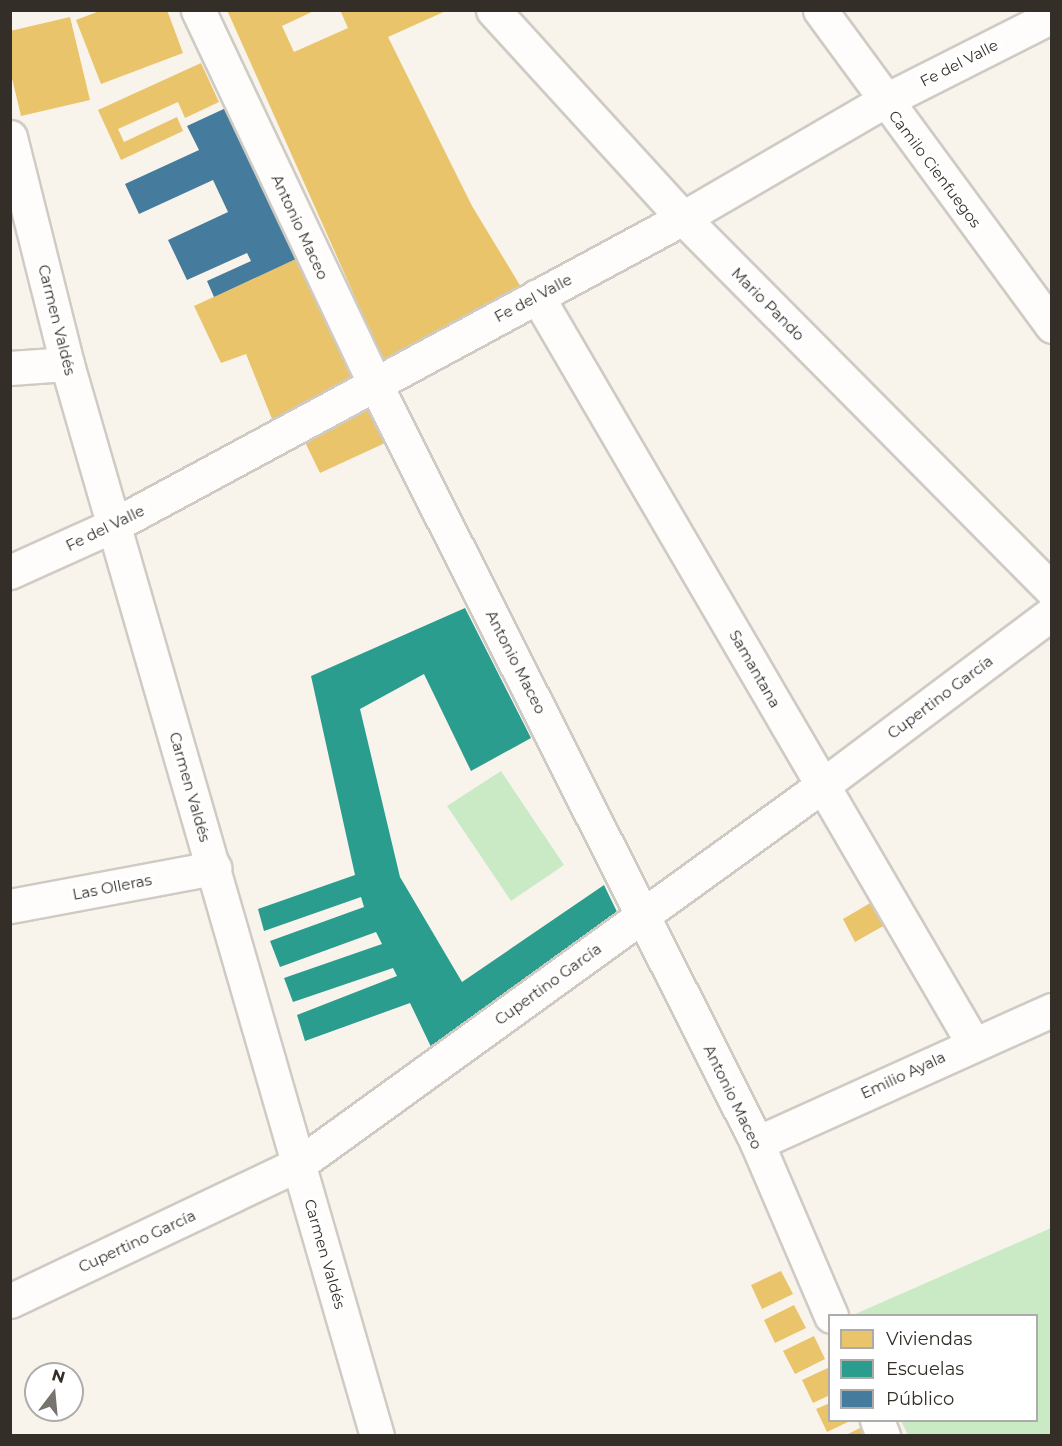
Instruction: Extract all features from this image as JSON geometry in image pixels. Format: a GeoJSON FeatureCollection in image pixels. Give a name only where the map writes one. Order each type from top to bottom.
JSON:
{"type":"FeatureCollection","features":[{"type":"Feature","properties":{"kind":"street","name":"Antonio Maceo"},"geometry":{"type":"LineString","coordinates":[[198,10],[374,382],[757,1143],[830,1314]]}},
{"type":"Feature","properties":{"kind":"street","name":"Mario Pando"},"geometry":{"type":"LineString","coordinates":[[493,10],[683,218],[1052,590]]}},
{"type":"Feature","properties":{"kind":"street","name":"Camilo Cienfuegos"},"geometry":{"type":"LineString","coordinates":[[820,10],[884,101],[1052,326]]}},
{"type":"Feature","properties":{"kind":"street","name":"Fe del Valle"},"geometry":{"type":"LineString","coordinates":[[10,572],[114,525],[374,382],[683,218],[884,101],[1052,16]]}},
{"type":"Feature","properties":{"kind":"street","name":"Carmen Valdés"},"geometry":{"type":"LineString","coordinates":[[10,137],[67,364],[377,1436]]}},
{"type":"Feature","properties":{"kind":"street","name":"Samantana"},"geometry":{"type":"LineString","coordinates":[[537,296],[973,1043]]}},
{"type":"Feature","properties":{"kind":"street"},"geometry":{"type":"LineString","coordinates":[[10,368],[67,364]]}},
{"type":"Feature","properties":{"kind":"street","name":"Cupertino García"},"geometry":{"type":"LineString","coordinates":[[10,1301],[299,1164],[823,785],[1052,613]]}},
{"type":"Feature","properties":{"kind":"street","name":"Las Olleras"},"geometry":{"type":"LineString","coordinates":[[10,906],[214,868]]}},
{"type":"Feature","properties":{"kind":"street","name":"Emilio Ayala"},"geometry":{"type":"LineString","coordinates":[[757,1143],[973,1043],[1052,1010]]}},
{"type":"Feature","properties":{"kind":"green space"},"geometry":{"type":"Polygon","coordinates":[[[501,771],[564,865],[511,901],[447,806],[501,771]]]}},
{"type":"Feature","properties":{"kind":"green space"},"geometry":{"type":"Polygon","coordinates":[[[1051,1228],[1051,1435],[908,1435],[902,1422],[1038,1422],[1038,1314],[855,1314],[1051,1228]]]}},
{"type":"Feature","properties":{"kind":"building: Viviendas"},"geometry":{"type":"Polygon","coordinates":[[[102,10],[167,10],[183,53],[101,84],[76,20],[102,10]]]}},
{"type":"Feature","properties":{"kind":"building: Viviendas"},"geometry":{"type":"Polygon","coordinates":[[[227,10],[316,10],[282,26],[294,52],[348,28],[340,10],[448,10],[388,37],[472,206],[521,287],[384,362],[227,10]]]}},
{"type":"Feature","properties":{"kind":"building: Viviendas"},"geometry":{"type":"Polygon","coordinates":[[[70,17],[90,100],[21,116],[10,70],[10,31],[70,17]]]}},
{"type":"Feature","properties":{"kind":"building: Viviendas"},"geometry":{"type":"Polygon","coordinates":[[[201,63],[219,102],[185,118],[178,102],[118,129],[124,142],[177,117],[183,131],[121,160],[98,110],[201,63]]]}},
{"type":"Feature","properties":{"kind":"building: Viviendas"},"geometry":{"type":"Polygon","coordinates":[[[298,258],[357,382],[274,424],[246,354],[221,363],[194,306],[298,258]]]}},
{"type":"Feature","properties":{"kind":"building: Viviendas"},"geometry":{"type":"Polygon","coordinates":[[[368,406],[385,443],[320,473],[302,436],[368,406]]]}},
{"type":"Feature","properties":{"kind":"building: Viviendas"},"geometry":{"type":"Polygon","coordinates":[[[872,902],[885,925],[855,942],[843,919],[872,902]]]}},
{"type":"Feature","properties":{"kind":"building: Viviendas"},"geometry":{"type":"Polygon","coordinates":[[[781,1271],[793,1294],[762,1309],[751,1285],[781,1271]]]}},
{"type":"Feature","properties":{"kind":"building: Viviendas"},"geometry":{"type":"Polygon","coordinates":[[[794,1305],[806,1328],[775,1343],[764,1320],[794,1305]]]}},
{"type":"Feature","properties":{"kind":"building: Viviendas"},"geometry":{"type":"Polygon","coordinates":[[[814,1336],[825,1359],[795,1374],[783,1351],[814,1336]]]}},
{"type":"Feature","properties":{"kind":"building: Viviendas"},"geometry":{"type":"Polygon","coordinates":[[[828,1368],[828,1396],[813,1403],[802,1380],[828,1368]]]}},
{"type":"Feature","properties":{"kind":"building: Viviendas"},"geometry":{"type":"Polygon","coordinates":[[[828,1404],[828,1422],[848,1422],[827,1432],[816,1409],[828,1404]]]}},
{"type":"Feature","properties":{"kind":"building: Viviendas"},"geometry":{"type":"Polygon","coordinates":[[[862,1427],[866,1436],[844,1436],[862,1427]]]}},
{"type":"Feature","properties":{"kind":"building: Escuelas"},"geometry":{"type":"Polygon","coordinates":[[[465,608],[531,738],[471,771],[424,674],[360,709],[400,877],[462,982],[604,885],[620,918],[433,1051],[410,1003],[305,1041],[297,1015],[397,976],[393,968],[293,1002],[284,978],[382,944],[376,932],[280,967],[270,941],[364,907],[361,897],[264,931],[258,909],[355,875],[311,676],[465,608]]]}},
{"type":"Feature","properties":{"kind":"building: Público"},"geometry":{"type":"Polygon","coordinates":[[[228,107],[298,258],[214,297],[207,281],[251,261],[247,253],[187,280],[168,240],[228,212],[213,180],[139,214],[125,184],[199,150],[187,126],[228,107]]]}}]}
